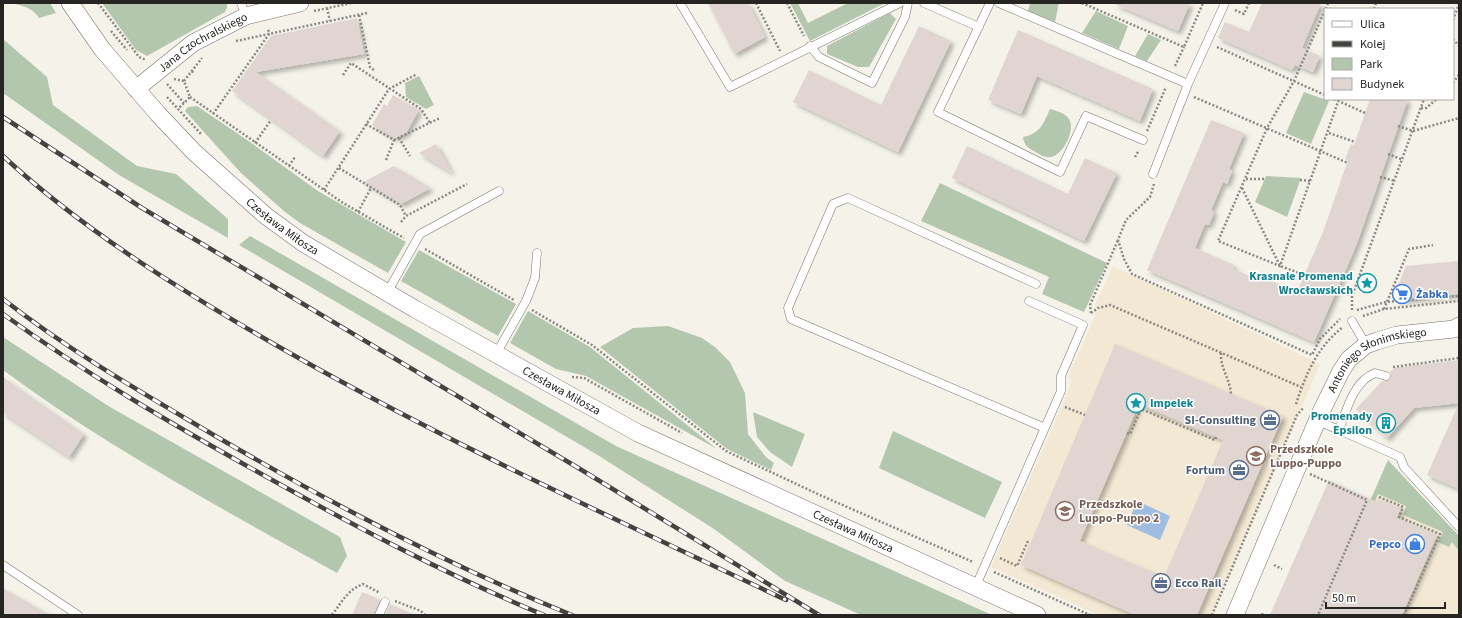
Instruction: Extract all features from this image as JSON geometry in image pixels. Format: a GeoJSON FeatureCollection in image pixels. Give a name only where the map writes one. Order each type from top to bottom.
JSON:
{"type":"FeatureCollection","features":[{"type":"Feature","properties":{"kind":"street","name":"Czesława Miłosza"},"geometry":{"type":"LineString","coordinates":[[70,3],[102,49],[136,89],[194,152],[266,216],[303,243],[387,293],[638,433],[1037,615]]}},
{"type":"Feature","properties":{"kind":"street","name":"Jana Czochralskiego"},"geometry":{"type":"LineString","coordinates":[[136,89],[193,43],[243,10],[300,3]]}},
{"type":"Feature","properties":{"kind":"street","name":"Antoniego Słonimskiego"},"geometry":{"type":"LineString","coordinates":[[1235,615],[1318,421],[1341,371],[1351,357],[1366,345],[1397,335],[1457,328]]}},
{"type":"Feature","properties":{"kind":"lane"},"geometry":{"type":"LineString","coordinates":[[680,3],[730,87],[810,46],[900,3]]}},
{"type":"Feature","properties":{"kind":"lane"},"geometry":{"type":"LineString","coordinates":[[810,46],[820,57],[872,83],[905,17],[908,3]]}},
{"type":"Feature","properties":{"kind":"lane"},"geometry":{"type":"LineString","coordinates":[[924,3],[979,27]]}},
{"type":"Feature","properties":{"kind":"lane"},"geometry":{"type":"LineString","coordinates":[[990,3],[938,112],[1060,172],[1086,116],[1143,140]]}},
{"type":"Feature","properties":{"kind":"lane"},"geometry":{"type":"LineString","coordinates":[[998,3],[1188,84]]}},
{"type":"Feature","properties":{"kind":"lane"},"geometry":{"type":"LineString","coordinates":[[1153,174],[1184,93],[1224,4]]}},
{"type":"Feature","properties":{"kind":"lane"},"geometry":{"type":"LineString","coordinates":[[387,293],[420,234],[499,192]]}},
{"type":"Feature","properties":{"kind":"lane"},"geometry":{"type":"LineString","coordinates":[[1036,284],[848,198],[833,204],[788,308],[788,313],[791,319],[1045,428]]}},
{"type":"Feature","properties":{"kind":"lane"},"geometry":{"type":"LineString","coordinates":[[496,354],[524,305],[535,278],[537,253]]}},
{"type":"Feature","properties":{"kind":"lane"},"geometry":{"type":"LineString","coordinates":[[975,588],[1061,391],[1061,376],[1083,325],[1028,301]]}},
{"type":"Feature","properties":{"kind":"lane"},"geometry":{"type":"LineString","coordinates":[[1349,318],[1366,345]]}},
{"type":"Feature","properties":{"kind":"lane"},"geometry":{"type":"LineString","coordinates":[[1339,430],[1355,391],[1362,380],[1375,373],[1386,376]]}},
{"type":"Feature","properties":{"kind":"lane"},"geometry":{"type":"LineString","coordinates":[[1318,421],[1400,457],[1404,467],[1459,527]]}},
{"type":"Feature","properties":{"kind":"lane"},"geometry":{"type":"LineString","coordinates":[[3,565],[78,615]]}},
{"type":"Feature","properties":{"kind":"lane"},"geometry":{"type":"LineString","coordinates":[[379,615],[385,602]]}},
{"type":"Feature","properties":{"kind":"path"},"geometry":{"type":"LineString","coordinates":[[98,3],[139,57],[150,63]]}},
{"type":"Feature","properties":{"kind":"path"},"geometry":{"type":"LineString","coordinates":[[756,3],[785,60]]}},
{"type":"Feature","properties":{"kind":"path"},"geometry":{"type":"LineString","coordinates":[[787,3],[810,46]]}},
{"type":"Feature","properties":{"kind":"path"},"geometry":{"type":"LineString","coordinates":[[1082,3],[1184,47]]}},
{"type":"Feature","properties":{"kind":"path"},"geometry":{"type":"LineString","coordinates":[[1136,157],[1203,3]]}},
{"type":"Feature","properties":{"kind":"path"},"geometry":{"type":"LineString","coordinates":[[1224,4],[1244,14],[1249,3]]}},
{"type":"Feature","properties":{"kind":"path"},"geometry":{"type":"LineString","coordinates":[[1458,9],[1459,4]]}},
{"type":"Feature","properties":{"kind":"path"},"geometry":{"type":"LineString","coordinates":[[327,8],[330,21]]}},
{"type":"Feature","properties":{"kind":"path"},"geometry":{"type":"LineString","coordinates":[[1305,275],[1218,241],[1267,128],[1294,81],[1324,12]]}},
{"type":"Feature","properties":{"kind":"path"},"geometry":{"type":"LineString","coordinates":[[233,41],[367,13]]}},
{"type":"Feature","properties":{"kind":"path"},"geometry":{"type":"LineString","coordinates":[[359,15],[370,67],[375,71]]}},
{"type":"Feature","properties":{"kind":"path"},"geometry":{"type":"LineString","coordinates":[[213,114],[269,34]]}},
{"type":"Feature","properties":{"kind":"path"},"geometry":{"type":"LineString","coordinates":[[1207,44],[1324,95]]}},
{"type":"Feature","properties":{"kind":"path"},"geometry":{"type":"LineString","coordinates":[[343,75],[352,63],[389,89],[421,108],[430,123]]}},
{"type":"Feature","properties":{"kind":"path"},"geometry":{"type":"LineString","coordinates":[[192,70],[194,74]]}},
{"type":"Feature","properties":{"kind":"path"},"geometry":{"type":"LineString","coordinates":[[324,190],[389,89],[417,74]]}},
{"type":"Feature","properties":{"kind":"path"},"geometry":{"type":"LineString","coordinates":[[169,79],[184,81],[190,97],[255,143],[358,212],[415,243],[592,345],[726,451],[822,496],[1090,615]]}},
{"type":"Feature","properties":{"kind":"path"},"geometry":{"type":"LineString","coordinates":[[166,83],[184,103]]}},
{"type":"Feature","properties":{"kind":"path"},"geometry":{"type":"LineString","coordinates":[[1184,93],[1348,163]]}},
{"type":"Feature","properties":{"kind":"path"},"geometry":{"type":"LineString","coordinates":[[164,94],[206,139]]}},
{"type":"Feature","properties":{"kind":"path"},"geometry":{"type":"LineString","coordinates":[[178,109],[190,97]]}},
{"type":"Feature","properties":{"kind":"path"},"geometry":{"type":"LineString","coordinates":[[1280,266],[1329,133],[1339,100],[1365,113]]}},
{"type":"Feature","properties":{"kind":"path"},"geometry":{"type":"LineString","coordinates":[[1296,404],[1301,387],[1315,358],[1330,337],[1349,318],[1352,312],[1352,296],[1395,182],[1424,100]]}},
{"type":"Feature","properties":{"kind":"path"},"geometry":{"type":"LineString","coordinates":[[1421,108],[1426,108],[1435,100]]}},
{"type":"Feature","properties":{"kind":"path"},"geometry":{"type":"LineString","coordinates":[[386,160],[394,140],[440,118]]}},
{"type":"Feature","properties":{"kind":"path"},"geometry":{"type":"LineString","coordinates":[[1398,126],[1413,131],[1459,118]]}},
{"type":"Feature","properties":{"kind":"path"},"geometry":{"type":"LineString","coordinates":[[255,143],[270,120]]}},
{"type":"Feature","properties":{"kind":"path"},"geometry":{"type":"LineString","coordinates":[[366,124],[394,140]]}},
{"type":"Feature","properties":{"kind":"path"},"geometry":{"type":"LineString","coordinates":[[1329,133],[1355,142]]}},
{"type":"Feature","properties":{"kind":"path"},"geometry":{"type":"LineString","coordinates":[[399,138],[410,156]]}},
{"type":"Feature","properties":{"kind":"path"},"geometry":{"type":"LineString","coordinates":[[1388,154],[1403,160]]}},
{"type":"Feature","properties":{"kind":"path"},"geometry":{"type":"LineString","coordinates":[[289,166],[295,157]]}},
{"type":"Feature","properties":{"kind":"path"},"geometry":{"type":"LineString","coordinates":[[339,168],[400,205],[406,216]]}},
{"type":"Feature","properties":{"kind":"path"},"geometry":{"type":"LineString","coordinates":[[1153,174],[1154,188],[1150,197],[1126,220],[1090,305],[1091,313],[1098,308],[1110,305],[1301,387]]}},
{"type":"Feature","properties":{"kind":"path"},"geometry":{"type":"LineString","coordinates":[[1380,177],[1395,182]]}},
{"type":"Feature","properties":{"kind":"path"},"geometry":{"type":"LineString","coordinates":[[1246,179],[1265,179]]}},
{"type":"Feature","properties":{"kind":"path"},"geometry":{"type":"LineString","coordinates":[[1300,180],[1311,181]]}},
{"type":"Feature","properties":{"kind":"path"},"geometry":{"type":"LineString","coordinates":[[401,222],[406,216],[467,184]]}},
{"type":"Feature","properties":{"kind":"path"},"geometry":{"type":"LineString","coordinates":[[358,212],[372,188]]}},
{"type":"Feature","properties":{"kind":"path"},"geometry":{"type":"LineString","coordinates":[[1242,188],[1280,266]]}},
{"type":"Feature","properties":{"kind":"path"},"geometry":{"type":"LineString","coordinates":[[1118,240],[1124,259],[1132,274],[1312,355],[1320,339],[1335,322],[1384,309],[1459,301]]}},
{"type":"Feature","properties":{"kind":"path"},"geometry":{"type":"LineString","coordinates":[[1384,309],[1409,249],[1433,245]]}},
{"type":"Feature","properties":{"kind":"path"},"geometry":{"type":"LineString","coordinates":[[1337,289],[1352,296]]}},
{"type":"Feature","properties":{"kind":"path"},"geometry":{"type":"LineString","coordinates":[[1352,312],[1386,302],[1459,296]]}},
{"type":"Feature","properties":{"kind":"path"},"geometry":{"type":"LineString","coordinates":[[1221,353],[1221,363],[1230,384],[1232,394]]}},
{"type":"Feature","properties":{"kind":"path"},"geometry":{"type":"LineString","coordinates":[[1393,367],[1459,358]]}},
{"type":"Feature","properties":{"kind":"path"},"geometry":{"type":"LineString","coordinates":[[566,376],[584,378],[688,437]]}},
{"type":"Feature","properties":{"kind":"path"},"geometry":{"type":"LineString","coordinates":[[1056,403],[1085,415]]}},
{"type":"Feature","properties":{"kind":"path"},"geometry":{"type":"LineString","coordinates":[[1127,433],[1130,434],[1141,409],[1215,440],[1216,437]]}},
{"type":"Feature","properties":{"kind":"path"},"geometry":{"type":"LineString","coordinates":[[1306,473],[1367,500],[1318,615]]}},
{"type":"Feature","properties":{"kind":"path"},"geometry":{"type":"LineString","coordinates":[[1379,497],[1403,507],[1399,517],[1440,534],[1404,615]]}},
{"type":"Feature","properties":{"kind":"path"},"geometry":{"type":"LineString","coordinates":[[993,572],[999,558],[1017,566],[1028,541]]}},
{"type":"Feature","properties":{"kind":"path"},"geometry":{"type":"LineString","coordinates":[[332,615],[349,591],[363,584],[382,594],[385,602],[397,601],[421,611],[425,615]]}},
{"type":"Feature","properties":{"kind":"shaded area"},"geometry":{"type":"Polygon","coordinates":[[[1113,266],[1320,364],[1212,615],[1099,615],[991,567],[1072,381],[1068,377],[1095,316],[1095,305],[1113,266]]]}},
{"type":"Feature","properties":{"kind":"shaded area"},"geometry":{"type":"Polygon","coordinates":[[[1388,460],[1459,536],[1459,615],[1320,615],[1388,460]]]}},
{"type":"Feature","properties":{"kind":"green space"},"geometry":{"type":"Polygon","coordinates":[[[10,3],[50,3],[56,13],[39,18],[30,9],[10,3]]]}},
{"type":"Feature","properties":{"kind":"green space"},"geometry":{"type":"Polygon","coordinates":[[[102,3],[227,3],[227,7],[225,12],[147,56],[136,50],[102,3]]]}},
{"type":"Feature","properties":{"kind":"green space"},"geometry":{"type":"Polygon","coordinates":[[[790,3],[798,3],[808,23],[848,3],[885,3],[810,41],[790,3]]]}},
{"type":"Feature","properties":{"kind":"green space"},"geometry":{"type":"Polygon","coordinates":[[[1030,3],[1059,3],[1055,22],[1028,11],[1030,3]]]}},
{"type":"Feature","properties":{"kind":"green space"},"geometry":{"type":"Polygon","coordinates":[[[1096,11],[1128,26],[1119,49],[1082,33],[1096,11]]]}},
{"type":"Feature","properties":{"kind":"green space"},"geometry":{"type":"Polygon","coordinates":[[[890,13],[896,19],[869,67],[858,67],[827,54],[827,46],[890,13]]]}},
{"type":"Feature","properties":{"kind":"green space"},"geometry":{"type":"Polygon","coordinates":[[[1148,34],[1161,40],[1147,61],[1135,56],[1148,34]]]}},
{"type":"Feature","properties":{"kind":"green space"},"geometry":{"type":"Polygon","coordinates":[[[3,39],[47,77],[53,105],[137,166],[176,174],[228,219],[228,238],[119,175],[3,93],[3,39]]]}},
{"type":"Feature","properties":{"kind":"green space"},"geometry":{"type":"Polygon","coordinates":[[[419,76],[434,105],[426,109],[406,97],[405,83],[419,76]]]}},
{"type":"Feature","properties":{"kind":"green space"},"geometry":{"type":"Polygon","coordinates":[[[1304,92],[1329,101],[1311,144],[1286,133],[1304,92]]]}},
{"type":"Feature","properties":{"kind":"green space"},"geometry":{"type":"Polygon","coordinates":[[[197,106],[318,191],[406,242],[388,273],[300,223],[285,212],[241,173],[185,111],[188,107],[197,106]]]}},
{"type":"Feature","properties":{"kind":"green space"},"geometry":{"type":"Polygon","coordinates":[[[1050,109],[1066,115],[1071,124],[1071,129],[1070,135],[1064,147],[1056,155],[1049,157],[1044,156],[1028,147],[1024,142],[1023,137],[1029,136],[1041,127],[1050,109]]]}},
{"type":"Feature","properties":{"kind":"green space"},"geometry":{"type":"Polygon","coordinates":[[[1266,176],[1301,178],[1287,217],[1255,202],[1266,176]]]}},
{"type":"Feature","properties":{"kind":"green space"},"geometry":{"type":"Polygon","coordinates":[[[940,183],[1107,263],[1084,312],[1042,294],[1049,277],[921,221],[940,183]]]}},
{"type":"Feature","properties":{"kind":"green space"},"geometry":{"type":"Polygon","coordinates":[[[250,236],[616,446],[992,615],[861,615],[785,581],[714,529],[596,454],[239,245],[250,236]]]}},
{"type":"Feature","properties":{"kind":"green space"},"geometry":{"type":"Polygon","coordinates":[[[419,250],[516,304],[498,336],[401,281],[419,250]]]}},
{"type":"Feature","properties":{"kind":"green space"},"geometry":{"type":"Polygon","coordinates":[[[528,311],[590,347],[717,449],[586,376],[556,369],[510,343],[528,311]]]}},
{"type":"Feature","properties":{"kind":"green space"},"geometry":{"type":"Polygon","coordinates":[[[668,326],[702,338],[715,347],[730,362],[745,393],[748,434],[766,457],[774,463],[771,470],[727,449],[600,347],[633,328],[668,326]]]}},
{"type":"Feature","properties":{"kind":"green space"},"geometry":{"type":"Polygon","coordinates":[[[3,337],[110,407],[340,537],[347,556],[337,573],[125,452],[83,426],[3,370],[3,337]]]}},
{"type":"Feature","properties":{"kind":"green space"},"geometry":{"type":"Polygon","coordinates":[[[753,412],[805,434],[792,467],[770,452],[757,437],[753,412]]]}},
{"type":"Feature","properties":{"kind":"green space"},"geometry":{"type":"Polygon","coordinates":[[[893,431],[1002,482],[985,518],[879,468],[893,431]]]}},
{"type":"Feature","properties":{"kind":"green space"},"geometry":{"type":"Polygon","coordinates":[[[1388,460],[1459,536],[1459,551],[1452,542],[1449,547],[1438,542],[1443,532],[1403,515],[1406,506],[1378,494],[1326,615],[1320,615],[1388,460]]]}},
{"type":"Feature","properties":{"kind":"water"},"geometry":{"type":"Polygon","coordinates":[[[1137,501],[1170,516],[1160,540],[1127,525],[1137,501]]]}},
{"type":"Feature","properties":{"kind":"building"},"geometry":{"type":"Polygon","coordinates":[[[708,3],[748,3],[765,37],[734,54],[708,3]]]}},
{"type":"Feature","properties":{"kind":"building"},"geometry":{"type":"Polygon","coordinates":[[[1112,3],[1190,3],[1178,31],[1112,3]]]}},
{"type":"Feature","properties":{"kind":"building"},"geometry":{"type":"Polygon","coordinates":[[[1262,3],[1321,3],[1302,48],[1320,56],[1313,72],[1295,65],[1292,70],[1218,38],[1225,22],[1249,32],[1262,3]]]}},
{"type":"Feature","properties":{"kind":"building"},"geometry":{"type":"Polygon","coordinates":[[[357,18],[364,54],[256,72],[340,131],[323,156],[232,91],[271,36],[357,18]]]}},
{"type":"Feature","properties":{"kind":"building"},"geometry":{"type":"Polygon","coordinates":[[[919,26],[951,41],[898,152],[793,102],[809,70],[881,105],[919,26]]]}},
{"type":"Feature","properties":{"kind":"building"},"geometry":{"type":"Polygon","coordinates":[[[1018,30],[1153,89],[1140,121],[1037,76],[1021,114],[988,100],[1018,30]]]}},
{"type":"Feature","properties":{"kind":"building"},"geometry":{"type":"Polygon","coordinates":[[[393,95],[419,110],[406,133],[395,138],[372,125],[384,104],[387,106],[393,95]]]}},
{"type":"Feature","properties":{"kind":"building"},"geometry":{"type":"Polygon","coordinates":[[[1370,100],[1408,100],[1356,246],[1314,342],[1147,270],[1211,120],[1244,133],[1229,169],[1232,171],[1227,184],[1223,182],[1211,210],[1214,212],[1209,225],[1205,224],[1195,248],[1234,265],[1233,269],[1256,279],[1258,275],[1297,292],[1323,232],[1348,160],[1345,159],[1351,144],[1354,145],[1370,100]]]}},
{"type":"Feature","properties":{"kind":"building"},"geometry":{"type":"Polygon","coordinates":[[[436,144],[452,173],[419,153],[436,144]]]}},
{"type":"Feature","properties":{"kind":"building"},"geometry":{"type":"Polygon","coordinates":[[[967,146],[1068,194],[1085,158],[1117,173],[1084,241],[952,178],[967,146]]]}},
{"type":"Feature","properties":{"kind":"building"},"geometry":{"type":"Polygon","coordinates":[[[394,166],[431,188],[401,204],[363,182],[394,166]]]}},
{"type":"Feature","properties":{"kind":"building"},"geometry":{"type":"Polygon","coordinates":[[[1459,261],[1459,294],[1406,300],[1394,295],[1406,266],[1459,261]]]}},
{"type":"Feature","properties":{"kind":"building"},"geometry":{"type":"Polygon","coordinates":[[[1115,344],[1283,416],[1197,615],[1135,615],[1021,565],[1115,344]],[[1139,404],[1080,541],[1164,577],[1223,440],[1139,404]]]}},
{"type":"Feature","properties":{"kind":"building","name":"Promenady Epsilon"},"geometry":{"type":"Polygon","coordinates":[[[1459,360],[1459,403],[1414,408],[1387,438],[1356,409],[1382,381],[1390,380],[1390,372],[1394,368],[1459,360]]]}},
{"type":"Feature","properties":{"kind":"building"},"geometry":{"type":"Polygon","coordinates":[[[3,377],[84,434],[69,457],[3,413],[3,377]]]}},
{"type":"Feature","properties":{"kind":"building"},"geometry":{"type":"Polygon","coordinates":[[[1459,403],[1459,489],[1427,475],[1459,403]]]}},
{"type":"Feature","properties":{"kind":"building"},"geometry":{"type":"Polygon","coordinates":[[[1329,480],[1377,502],[1378,499],[1401,508],[1397,517],[1437,535],[1402,615],[1270,615],[1329,480]]]}},
{"type":"Feature","properties":{"kind":"building"},"geometry":{"type":"Polygon","coordinates":[[[3,588],[50,615],[3,615],[3,588]]]}},
{"type":"Feature","properties":{"kind":"building"},"geometry":{"type":"Polygon","coordinates":[[[362,592],[380,600],[374,615],[352,615],[362,592]]]}},
{"type":"Feature","properties":{"kind":"building"},"geometry":{"type":"Polygon","coordinates":[[[390,604],[415,615],[385,615],[390,604]]]}},
{"type":"Feature","properties":{"kind":"railway"},"geometry":{"type":"LineString","coordinates":[[3,117],[142,208],[580,469],[819,615]]}},
{"type":"Feature","properties":{"kind":"railway"},"geometry":{"type":"LineString","coordinates":[[3,156],[64,208],[130,255],[198,299],[330,376],[459,443],[589,507],[786,600]]}},
{"type":"Feature","properties":{"kind":"railway"},"geometry":{"type":"LineString","coordinates":[[3,299],[53,336],[105,370],[212,434],[300,484],[434,554],[525,596],[572,615]]}},
{"type":"Feature","properties":{"kind":"railway"},"geometry":{"type":"LineString","coordinates":[[3,314],[66,358],[131,399],[333,514],[472,584],[544,615]]}},
{"type":"Feature","properties":{"kind":"place","name":"Krasnale Promenad Wrocławskich"},"geometry":{"type":"Point","coordinates":[1367,283]}},
{"type":"Feature","properties":{"kind":"place","name":"Żabka"},"geometry":{"type":"Point","coordinates":[1402,294]}},
{"type":"Feature","properties":{"kind":"place","name":"Impelek"},"geometry":{"type":"Point","coordinates":[1136,403]}},
{"type":"Feature","properties":{"kind":"place","name":"SI-Consulting"},"geometry":{"type":"Point","coordinates":[1270,420]}},
{"type":"Feature","properties":{"kind":"place","name":"Promenady Epsilon"},"geometry":{"type":"Point","coordinates":[1386,423]}},
{"type":"Feature","properties":{"kind":"place","name":"Przedszkole Luppo-Puppo"},"geometry":{"type":"Point","coordinates":[1256,456]}},
{"type":"Feature","properties":{"kind":"place","name":"Fortum"},"geometry":{"type":"Point","coordinates":[1239,470]}},
{"type":"Feature","properties":{"kind":"place","name":"Przedszkole Luppo-Puppo 2"},"geometry":{"type":"Point","coordinates":[1065,511]}},
{"type":"Feature","properties":{"kind":"place","name":"Pepco"},"geometry":{"type":"Point","coordinates":[1415,544]}},
{"type":"Feature","properties":{"kind":"place","name":"Ecco Rail"},"geometry":{"type":"Point","coordinates":[1161,583]}}]}
